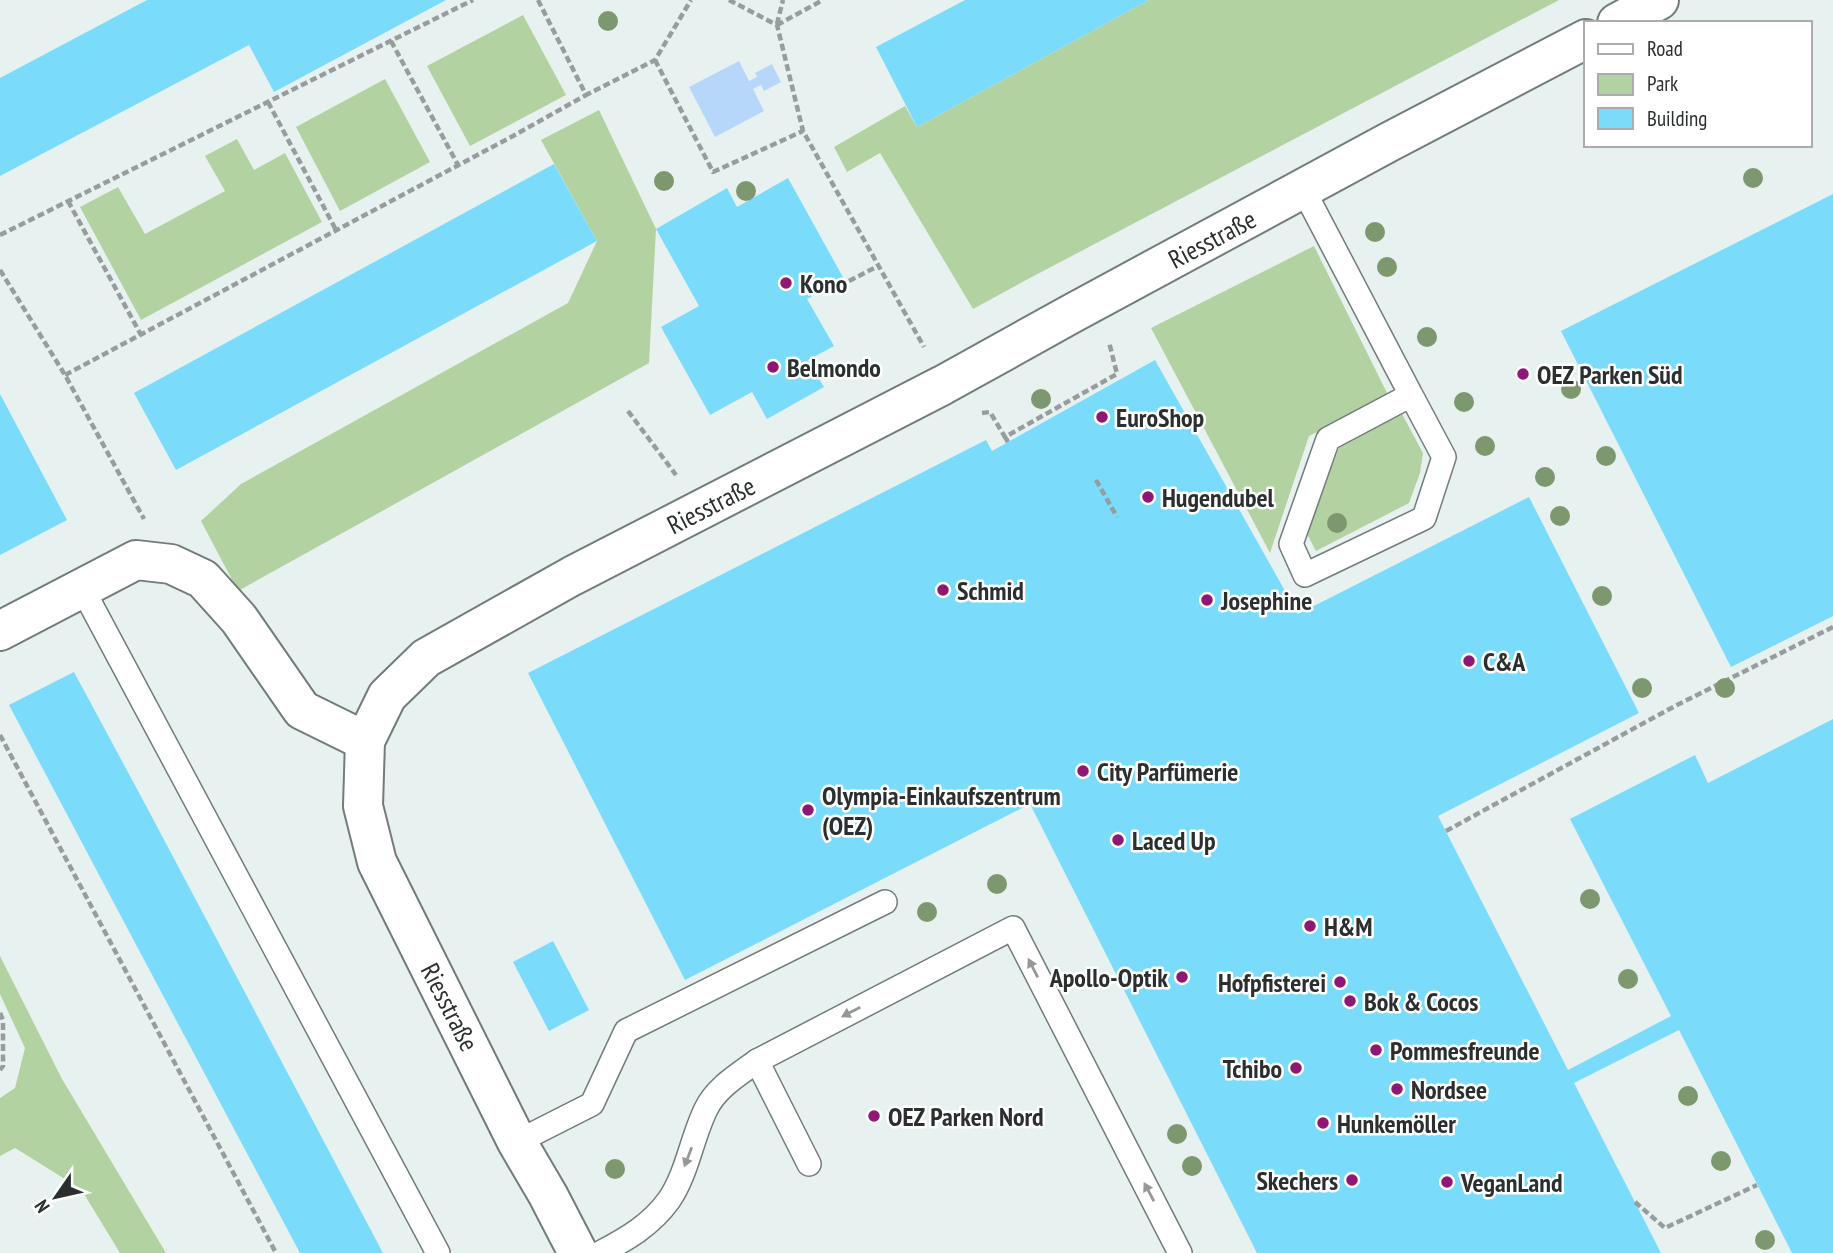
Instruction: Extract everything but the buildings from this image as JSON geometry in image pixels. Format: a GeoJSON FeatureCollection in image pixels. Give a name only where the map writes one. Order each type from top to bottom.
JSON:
{"type":"FeatureCollection","features":[{"type":"Feature","properties":{"kind":"street"},"geometry":{"type":"LineString","coordinates":[[1621,21],[1660,0]]}},
{"type":"Feature","properties":{"kind":"street","name":"Riesstraße"},"geometry":{"type":"LineString","coordinates":[[578,1253],[517,1142],[377,862],[363,806],[365,741],[387,696],[426,658],[572,576],[943,385],[1584,40]]}},
{"type":"Feature","properties":{"kind":"street"},"geometry":{"type":"LineString","coordinates":[[0,631],[136,560],[171,564],[203,579],[239,619],[302,710],[365,741]]}},
{"type":"Feature","properties":{"kind":"lane"},"geometry":{"type":"LineString","coordinates":[[1303,189],[1412,395],[1444,457],[1424,518],[1305,575],[1291,544],[1328,439],[1412,395]]}},
{"type":"Feature","properties":{"kind":"lane"},"geometry":{"type":"LineString","coordinates":[[82,588],[438,1253]]}},
{"type":"Feature","properties":{"kind":"lane"},"geometry":{"type":"LineString","coordinates":[[517,1142],[592,1104],[626,1031],[885,902]]}},
{"type":"Feature","properties":{"kind":"lane"},"geometry":{"type":"LineString","coordinates":[[600,1253],[632,1236],[652,1221],[670,1198],[706,1108],[723,1085],[757,1061],[1013,928],[1180,1253]]}},
{"type":"Feature","properties":{"kind":"lane"},"geometry":{"type":"LineString","coordinates":[[757,1061],[809,1164]]}},
{"type":"Feature","properties":{"kind":"path"},"geometry":{"type":"LineString","coordinates":[[0,235],[473,0]]}},
{"type":"Feature","properties":{"kind":"path"},"geometry":{"type":"LineString","coordinates":[[538,0],[586,95]]}},
{"type":"Feature","properties":{"kind":"path"},"geometry":{"type":"LineString","coordinates":[[65,375],[655,60],[691,0]]}},
{"type":"Feature","properties":{"kind":"path"},"geometry":{"type":"LineString","coordinates":[[729,0],[777,25]]}},
{"type":"Feature","properties":{"kind":"path"},"geometry":{"type":"LineString","coordinates":[[783,0],[777,25],[803,131],[922,341]]}},
{"type":"Feature","properties":{"kind":"path"},"geometry":{"type":"LineString","coordinates":[[777,25],[823,0]]}},
{"type":"Feature","properties":{"kind":"path"},"geometry":{"type":"LineString","coordinates":[[391,41],[458,165]]}},
{"type":"Feature","properties":{"kind":"path"},"geometry":{"type":"LineString","coordinates":[[655,60],[713,172],[803,131]]}},
{"type":"Feature","properties":{"kind":"path"},"geometry":{"type":"LineString","coordinates":[[268,102],[336,230]]}},
{"type":"Feature","properties":{"kind":"path"},"geometry":{"type":"LineString","coordinates":[[68,201],[141,335]]}},
{"type":"Feature","properties":{"kind":"path"},"geometry":{"type":"LineString","coordinates":[[849,281],[878,266]]}},
{"type":"Feature","properties":{"kind":"path"},"geometry":{"type":"LineString","coordinates":[[0,270],[65,375],[141,514]]}},
{"type":"Feature","properties":{"kind":"path"},"geometry":{"type":"LineString","coordinates":[[990,412],[1007,440],[1117,374],[1109,342]]}},
{"type":"Feature","properties":{"kind":"path"},"geometry":{"type":"LineString","coordinates":[[628,411],[701,509]]}},
{"type":"Feature","properties":{"kind":"path"},"geometry":{"type":"LineString","coordinates":[[1096,480],[1117,517]]}},
{"type":"Feature","properties":{"kind":"path"},"geometry":{"type":"LineString","coordinates":[[1446,831],[1675,706],[1833,626]]}},
{"type":"Feature","properties":{"kind":"path"},"geometry":{"type":"LineString","coordinates":[[0,735],[276,1253]]}},
{"type":"Feature","properties":{"kind":"path"},"geometry":{"type":"LineString","coordinates":[[0,1013],[3,1020],[3,1066],[0,1070]]}},
{"type":"Feature","properties":{"kind":"path"},"geometry":{"type":"LineString","coordinates":[[1635,1202],[1665,1228],[1757,1185]]}},
{"type":"Feature","properties":{"kind":"green space"},"geometry":{"type":"Polygon","coordinates":[[[1149,0],[1559,0],[973,309],[880,153],[847,172],[834,147],[905,106],[917,127],[1149,0]]]}},
{"type":"Feature","properties":{"kind":"green space"},"geometry":{"type":"Polygon","coordinates":[[[523,15],[566,95],[470,146],[427,66],[523,15]]]}},
{"type":"Feature","properties":{"kind":"green space"},"geometry":{"type":"Polygon","coordinates":[[[385,79],[430,162],[340,211],[296,127],[385,79]]]}},
{"type":"Feature","properties":{"kind":"green space"},"geometry":{"type":"Polygon","coordinates":[[[599,110],[656,229],[649,363],[238,591],[201,521],[241,484],[568,303],[597,241],[541,140],[599,110]]]}},
{"type":"Feature","properties":{"kind":"green space"},"geometry":{"type":"Polygon","coordinates":[[[237,139],[254,170],[285,153],[322,222],[141,320],[80,207],[118,187],[145,234],[225,191],[205,156],[237,139]]]}},
{"type":"Feature","properties":{"kind":"green space"},"geometry":{"type":"Polygon","coordinates":[[[1314,246],[1389,397],[1309,436],[1270,553],[1151,328],[1314,246]]]}},
{"type":"Feature","properties":{"kind":"green space"},"geometry":{"type":"Polygon","coordinates":[[[1402,414],[1423,453],[1420,473],[1409,503],[1316,551],[1306,532],[1339,448],[1402,414]]]}},
{"type":"Feature","properties":{"kind":"green space"},"geometry":{"type":"Polygon","coordinates":[[[0,956],[62,1079],[166,1253],[120,1253],[81,1189],[15,1148],[0,1156],[0,1098],[15,1088],[25,1048],[0,994],[0,956]]]}},
{"type":"Feature","properties":{"kind":"water"},"geometry":{"type":"Polygon","coordinates":[[[739,61],[749,81],[757,77],[755,73],[772,64],[781,82],[764,91],[761,85],[753,89],[764,111],[715,137],[689,87],[739,61]]]}},
{"type":"Feature","properties":{"kind":"place","name":"Kono"},"geometry":{"type":"Point","coordinates":[786,283]}},
{"type":"Feature","properties":{"kind":"place","name":"Belmondo"},"geometry":{"type":"Point","coordinates":[773,367]}},
{"type":"Feature","properties":{"kind":"place","name":"OEZ Parken Süd"},"geometry":{"type":"Point","coordinates":[1523,374]}},
{"type":"Feature","properties":{"kind":"place","name":"EuroShop"},"geometry":{"type":"Point","coordinates":[1102,417]}},
{"type":"Feature","properties":{"kind":"place","name":"Hugendubel"},"geometry":{"type":"Point","coordinates":[1148,497]}},
{"type":"Feature","properties":{"kind":"place","name":"Schmid"},"geometry":{"type":"Point","coordinates":[943,590]}},
{"type":"Feature","properties":{"kind":"place","name":"Josephine"},"geometry":{"type":"Point","coordinates":[1207,600]}},
{"type":"Feature","properties":{"kind":"place","name":"C&A"},"geometry":{"type":"Point","coordinates":[1469,661]}},
{"type":"Feature","properties":{"kind":"place","name":"City Parfümerie"},"geometry":{"type":"Point","coordinates":[1083,771]}},
{"type":"Feature","properties":{"kind":"place","name":"Olympia-Einkaufszentrum (OEZ)"},"geometry":{"type":"Point","coordinates":[808,810]}},
{"type":"Feature","properties":{"kind":"place","name":"Laced Up"},"geometry":{"type":"Point","coordinates":[1118,840]}},
{"type":"Feature","properties":{"kind":"place","name":"H&M"},"geometry":{"type":"Point","coordinates":[1310,926]}},
{"type":"Feature","properties":{"kind":"place","name":"Apollo-Optik"},"geometry":{"type":"Point","coordinates":[1182,977]}},
{"type":"Feature","properties":{"kind":"place","name":"Hofpfisterei"},"geometry":{"type":"Point","coordinates":[1340,982]}},
{"type":"Feature","properties":{"kind":"place","name":"Bok & Cocos"},"geometry":{"type":"Point","coordinates":[1350,1001]}},
{"type":"Feature","properties":{"kind":"place","name":"Pommesfreunde"},"geometry":{"type":"Point","coordinates":[1376,1050]}},
{"type":"Feature","properties":{"kind":"place","name":"Tchibo"},"geometry":{"type":"Point","coordinates":[1296,1068]}},
{"type":"Feature","properties":{"kind":"place","name":"Nordsee"},"geometry":{"type":"Point","coordinates":[1397,1089]}},
{"type":"Feature","properties":{"kind":"place","name":"OEZ Parken Nord"},"geometry":{"type":"Point","coordinates":[874,1116]}},
{"type":"Feature","properties":{"kind":"place","name":"Hunkemöller"},"geometry":{"type":"Point","coordinates":[1323,1123]}},
{"type":"Feature","properties":{"kind":"place","name":"Skechers"},"geometry":{"type":"Point","coordinates":[1352,1180]}},
{"type":"Feature","properties":{"kind":"place","name":"VeganLand"},"geometry":{"type":"Point","coordinates":[1447,1182]}}]}
